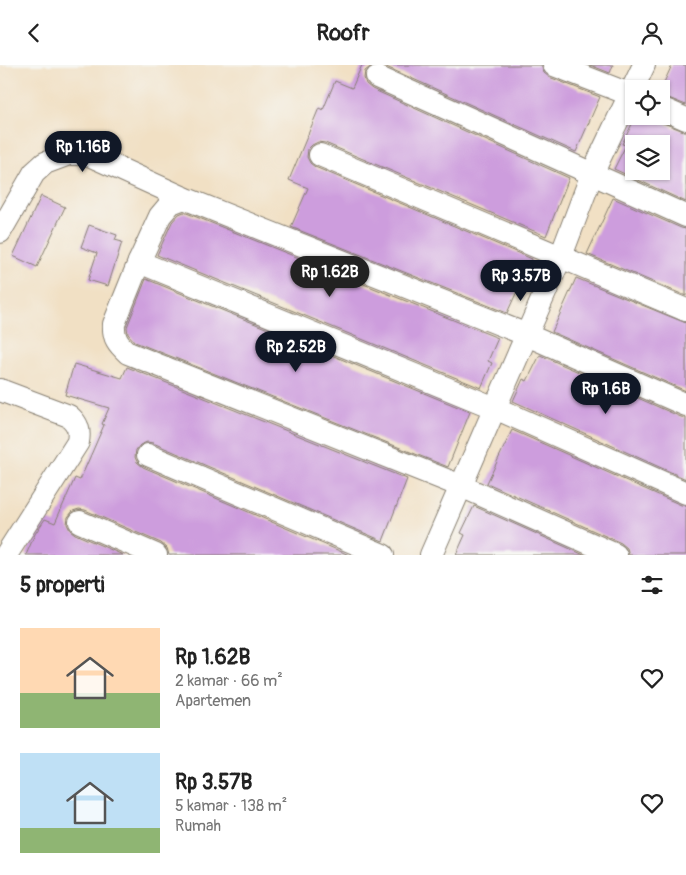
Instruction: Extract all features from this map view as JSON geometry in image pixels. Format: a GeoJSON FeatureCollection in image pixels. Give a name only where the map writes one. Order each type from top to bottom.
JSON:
{"type":"FeatureCollection","features":[{"type":"Feature","properties":{"kind":"street"},"geometry":{"type":"LineString","coordinates":[[554,65],[625,92]]}},
{"type":"Feature","properties":{"kind":"street"},"geometry":{"type":"LineString","coordinates":[[638,80],[644,65]]}},
{"type":"Feature","properties":{"kind":"street"},"geometry":{"type":"LineString","coordinates":[[377,77],[686,216]]}},
{"type":"Feature","properties":{"kind":"street"},"geometry":{"type":"LineString","coordinates":[[431,555],[561,256],[592,174],[625,109]]}},
{"type":"Feature","properties":{"kind":"street"},"geometry":{"type":"LineString","coordinates":[[670,112],[686,119]]}},
{"type":"Feature","properties":{"kind":"street"},"geometry":{"type":"LineString","coordinates":[[0,232],[34,173],[45,163],[70,155],[87,154],[184,198],[527,335],[686,405]]}},
{"type":"Feature","properties":{"kind":"street"},"geometry":{"type":"LineString","coordinates":[[320,155],[686,310]]}},
{"type":"Feature","properties":{"kind":"street"},"geometry":{"type":"LineString","coordinates":[[184,198],[171,203],[165,208],[139,261],[114,324],[113,334],[115,339],[128,353],[461,487],[616,555]]}},
{"type":"Feature","properties":{"kind":"street"},"geometry":{"type":"LineString","coordinates":[[139,261],[495,408],[686,493]]}},
{"type":"Feature","properties":{"kind":"street"},"geometry":{"type":"LineString","coordinates":[[0,390],[69,416],[77,423],[79,433],[78,442],[6,555]]}},
{"type":"Feature","properties":{"kind":"street"},"geometry":{"type":"LineString","coordinates":[[148,455],[383,555]]}},
{"type":"Feature","properties":{"kind":"street"},"geometry":{"type":"LineString","coordinates":[[80,523],[156,555]]}},
{"type":"Feature","properties":{"kind":"building"},"geometry":{"type":"Polygon","coordinates":[[[362,65],[373,65],[365,71],[364,78],[366,84],[372,89],[569,178],[546,236],[325,143],[318,142],[308,149],[307,157],[315,167],[532,259],[507,313],[291,227],[308,188],[289,180],[319,108],[323,110],[335,81],[352,88],[362,65]]]}},
{"type":"Feature","properties":{"kind":"building"},"geometry":{"type":"Polygon","coordinates":[[[382,65],[541,65],[544,73],[549,77],[600,97],[576,152],[382,65]]]}},
{"type":"Feature","properties":{"kind":"building"},"geometry":{"type":"Polygon","coordinates":[[[590,65],[613,65],[610,73],[590,65]]]}},
{"type":"Feature","properties":{"kind":"building"},"geometry":{"type":"Polygon","coordinates":[[[672,65],[686,65],[686,105],[670,99],[670,80],[665,80],[672,65]]]}},
{"type":"Feature","properties":{"kind":"building"},"geometry":{"type":"Polygon","coordinates":[[[632,125],[668,125],[686,132],[686,202],[638,180],[670,180],[670,135],[626,135],[632,125]]]}},
{"type":"Feature","properties":{"kind":"building"},"geometry":{"type":"Polygon","coordinates":[[[625,147],[625,174],[614,169],[625,147]]]}},
{"type":"Feature","properties":{"kind":"building"},"geometry":{"type":"Polygon","coordinates":[[[41,196],[65,207],[37,267],[13,256],[41,196]]]}},
{"type":"Feature","properties":{"kind":"building"},"geometry":{"type":"Polygon","coordinates":[[[613,198],[686,229],[686,296],[587,254],[613,198]]]}},
{"type":"Feature","properties":{"kind":"building"},"geometry":{"type":"Polygon","coordinates":[[[184,212],[498,338],[488,361],[492,363],[481,388],[157,255],[172,222],[179,214],[184,212]]]}},
{"type":"Feature","properties":{"kind":"building"},"geometry":{"type":"Polygon","coordinates":[[[89,225],[117,235],[115,240],[122,242],[108,286],[88,280],[97,253],[81,247],[89,225]]]}},
{"type":"Feature","properties":{"kind":"building"},"geometry":{"type":"Polygon","coordinates":[[[576,278],[686,323],[686,391],[552,332],[576,278]]]}},
{"type":"Feature","properties":{"kind":"building"},"geometry":{"type":"Polygon","coordinates":[[[146,279],[470,412],[448,467],[135,342],[128,334],[127,327],[146,279]]]}},
{"type":"Feature","properties":{"kind":"building"},"geometry":{"type":"Polygon","coordinates":[[[540,355],[686,418],[686,479],[513,401],[523,379],[527,381],[540,355]]]}},
{"type":"Feature","properties":{"kind":"building"},"geometry":{"type":"Polygon","coordinates":[[[74,364],[122,378],[127,367],[407,479],[383,541],[147,442],[140,445],[136,450],[135,457],[137,462],[143,467],[349,555],[169,555],[167,548],[161,543],[79,509],[73,511],[68,517],[67,524],[70,530],[123,555],[26,555],[35,534],[45,519],[55,523],[75,478],[80,480],[104,425],[102,424],[109,408],[65,395],[74,364]]]}},
{"type":"Feature","properties":{"kind":"building"},"geometry":{"type":"Polygon","coordinates":[[[512,430],[686,506],[686,555],[629,555],[627,548],[621,543],[487,483],[512,430]]]}},
{"type":"Feature","properties":{"kind":"building"},"geometry":{"type":"Polygon","coordinates":[[[474,506],[584,555],[456,555],[465,535],[461,533],[474,506]]]}}]}
